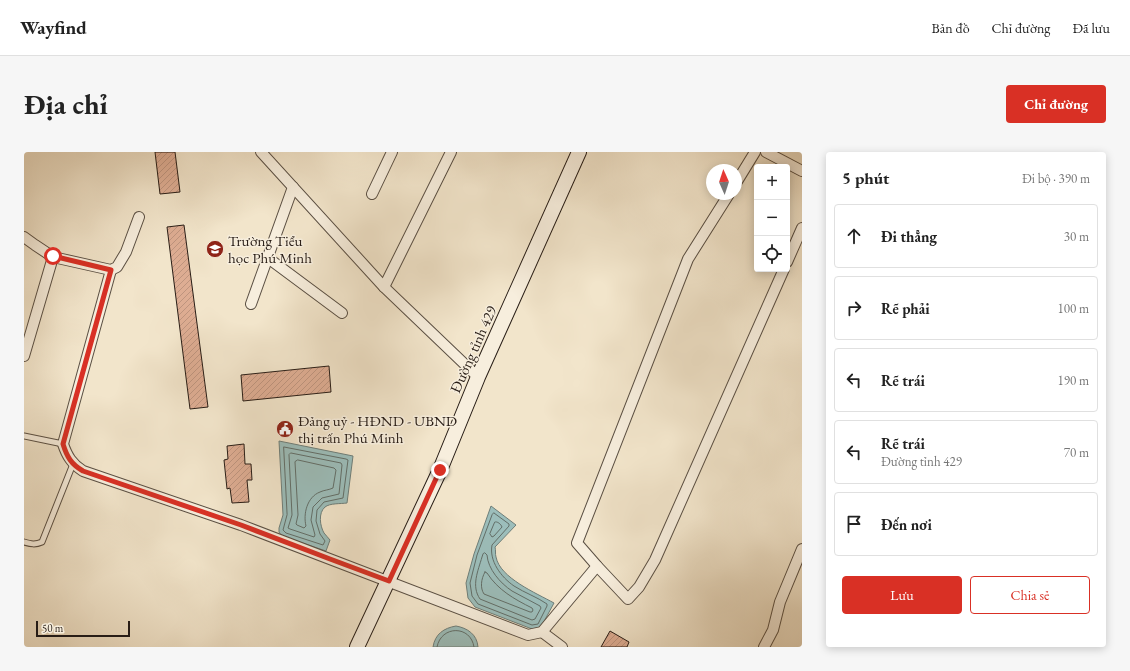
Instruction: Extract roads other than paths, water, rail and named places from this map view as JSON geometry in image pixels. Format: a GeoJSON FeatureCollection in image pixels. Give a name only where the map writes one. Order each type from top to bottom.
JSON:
{"type":"FeatureCollection","features":[{"type":"Feature","properties":{"kind":"main road","name":"Đường tỉnh 429"},"geometry":{"type":"LineString","coordinates":[[358,647],[440,470],[478,376],[579,152]]}},
{"type":"Feature","properties":{"kind":"street"},"geometry":{"type":"LineString","coordinates":[[261,152],[384,287],[478,376]]}},
{"type":"Feature","properties":{"kind":"street"},"geometry":{"type":"LineString","coordinates":[[372,194],[392,152]]}},
{"type":"Feature","properties":{"kind":"street"},"geometry":{"type":"LineString","coordinates":[[384,287],[451,152]]}},
{"type":"Feature","properties":{"kind":"street"},"geometry":{"type":"LineString","coordinates":[[742,173],[755,152]]}},
{"type":"Feature","properties":{"kind":"street"},"geometry":{"type":"LineString","coordinates":[[766,152],[802,171]]}},
{"type":"Feature","properties":{"kind":"street"},"geometry":{"type":"LineString","coordinates":[[251,304],[293,187]]}},
{"type":"Feature","properties":{"kind":"street"},"geometry":{"type":"LineString","coordinates":[[725,200],[688,259],[577,543],[628,599],[639,587],[655,560],[783,272]]}},
{"type":"Feature","properties":{"kind":"street"},"geometry":{"type":"LineString","coordinates":[[24,237],[53,256],[111,270],[117,267],[126,252],[139,217]]}},
{"type":"Feature","properties":{"kind":"street"},"geometry":{"type":"LineString","coordinates":[[790,255],[802,228]]}},
{"type":"Feature","properties":{"kind":"street"},"geometry":{"type":"LineString","coordinates":[[24,356],[53,256]]}},
{"type":"Feature","properties":{"kind":"street"},"geometry":{"type":"LineString","coordinates":[[268,258],[342,313]]}},
{"type":"Feature","properties":{"kind":"street"},"geometry":{"type":"LineString","coordinates":[[111,270],[63,444],[66,454],[73,464],[83,471],[241,525],[528,635],[542,632],[597,566]]}},
{"type":"Feature","properties":{"kind":"street"},"geometry":{"type":"LineString","coordinates":[[764,647],[773,630],[780,602],[802,549]]}},
{"type":"Feature","properties":{"kind":"street"},"geometry":{"type":"LineString","coordinates":[[542,632],[562,647]]}},
{"type":"Feature","properties":{"kind":"lane"},"geometry":{"type":"LineString","coordinates":[[24,436],[63,444]]}},
{"type":"Feature","properties":{"kind":"lane"},"geometry":{"type":"LineString","coordinates":[[24,542],[33,545],[42,542],[73,464]]}},
{"type":"Feature","properties":{"kind":"water"},"geometry":{"type":"Polygon","coordinates":[[[279,441],[353,456],[347,503],[332,504],[325,507],[321,513],[321,527],[330,540],[326,551],[285,537],[279,532],[283,515],[279,441]]]}},
{"type":"Feature","properties":{"kind":"water"},"geometry":{"type":"Polygon","coordinates":[[[491,506],[516,525],[495,547],[499,565],[511,578],[529,590],[554,603],[541,627],[532,629],[475,607],[468,598],[466,583],[474,554],[491,506]]]}},
{"type":"Feature","properties":{"kind":"water"},"geometry":{"type":"Polygon","coordinates":[[[456,626],[471,632],[476,639],[478,647],[433,647],[434,642],[441,632],[456,626]]]}},
{"type":"Feature","properties":{"kind":"place","name":"Trường Tiểu học Phú Minh"},"geometry":{"type":"Point","coordinates":[215,249]}},
{"type":"Feature","properties":{"kind":"place","name":"Đảng uỷ - HĐND - UBND thị trấn Phú Minh"},"geometry":{"type":"Point","coordinates":[285,429]}}]}
